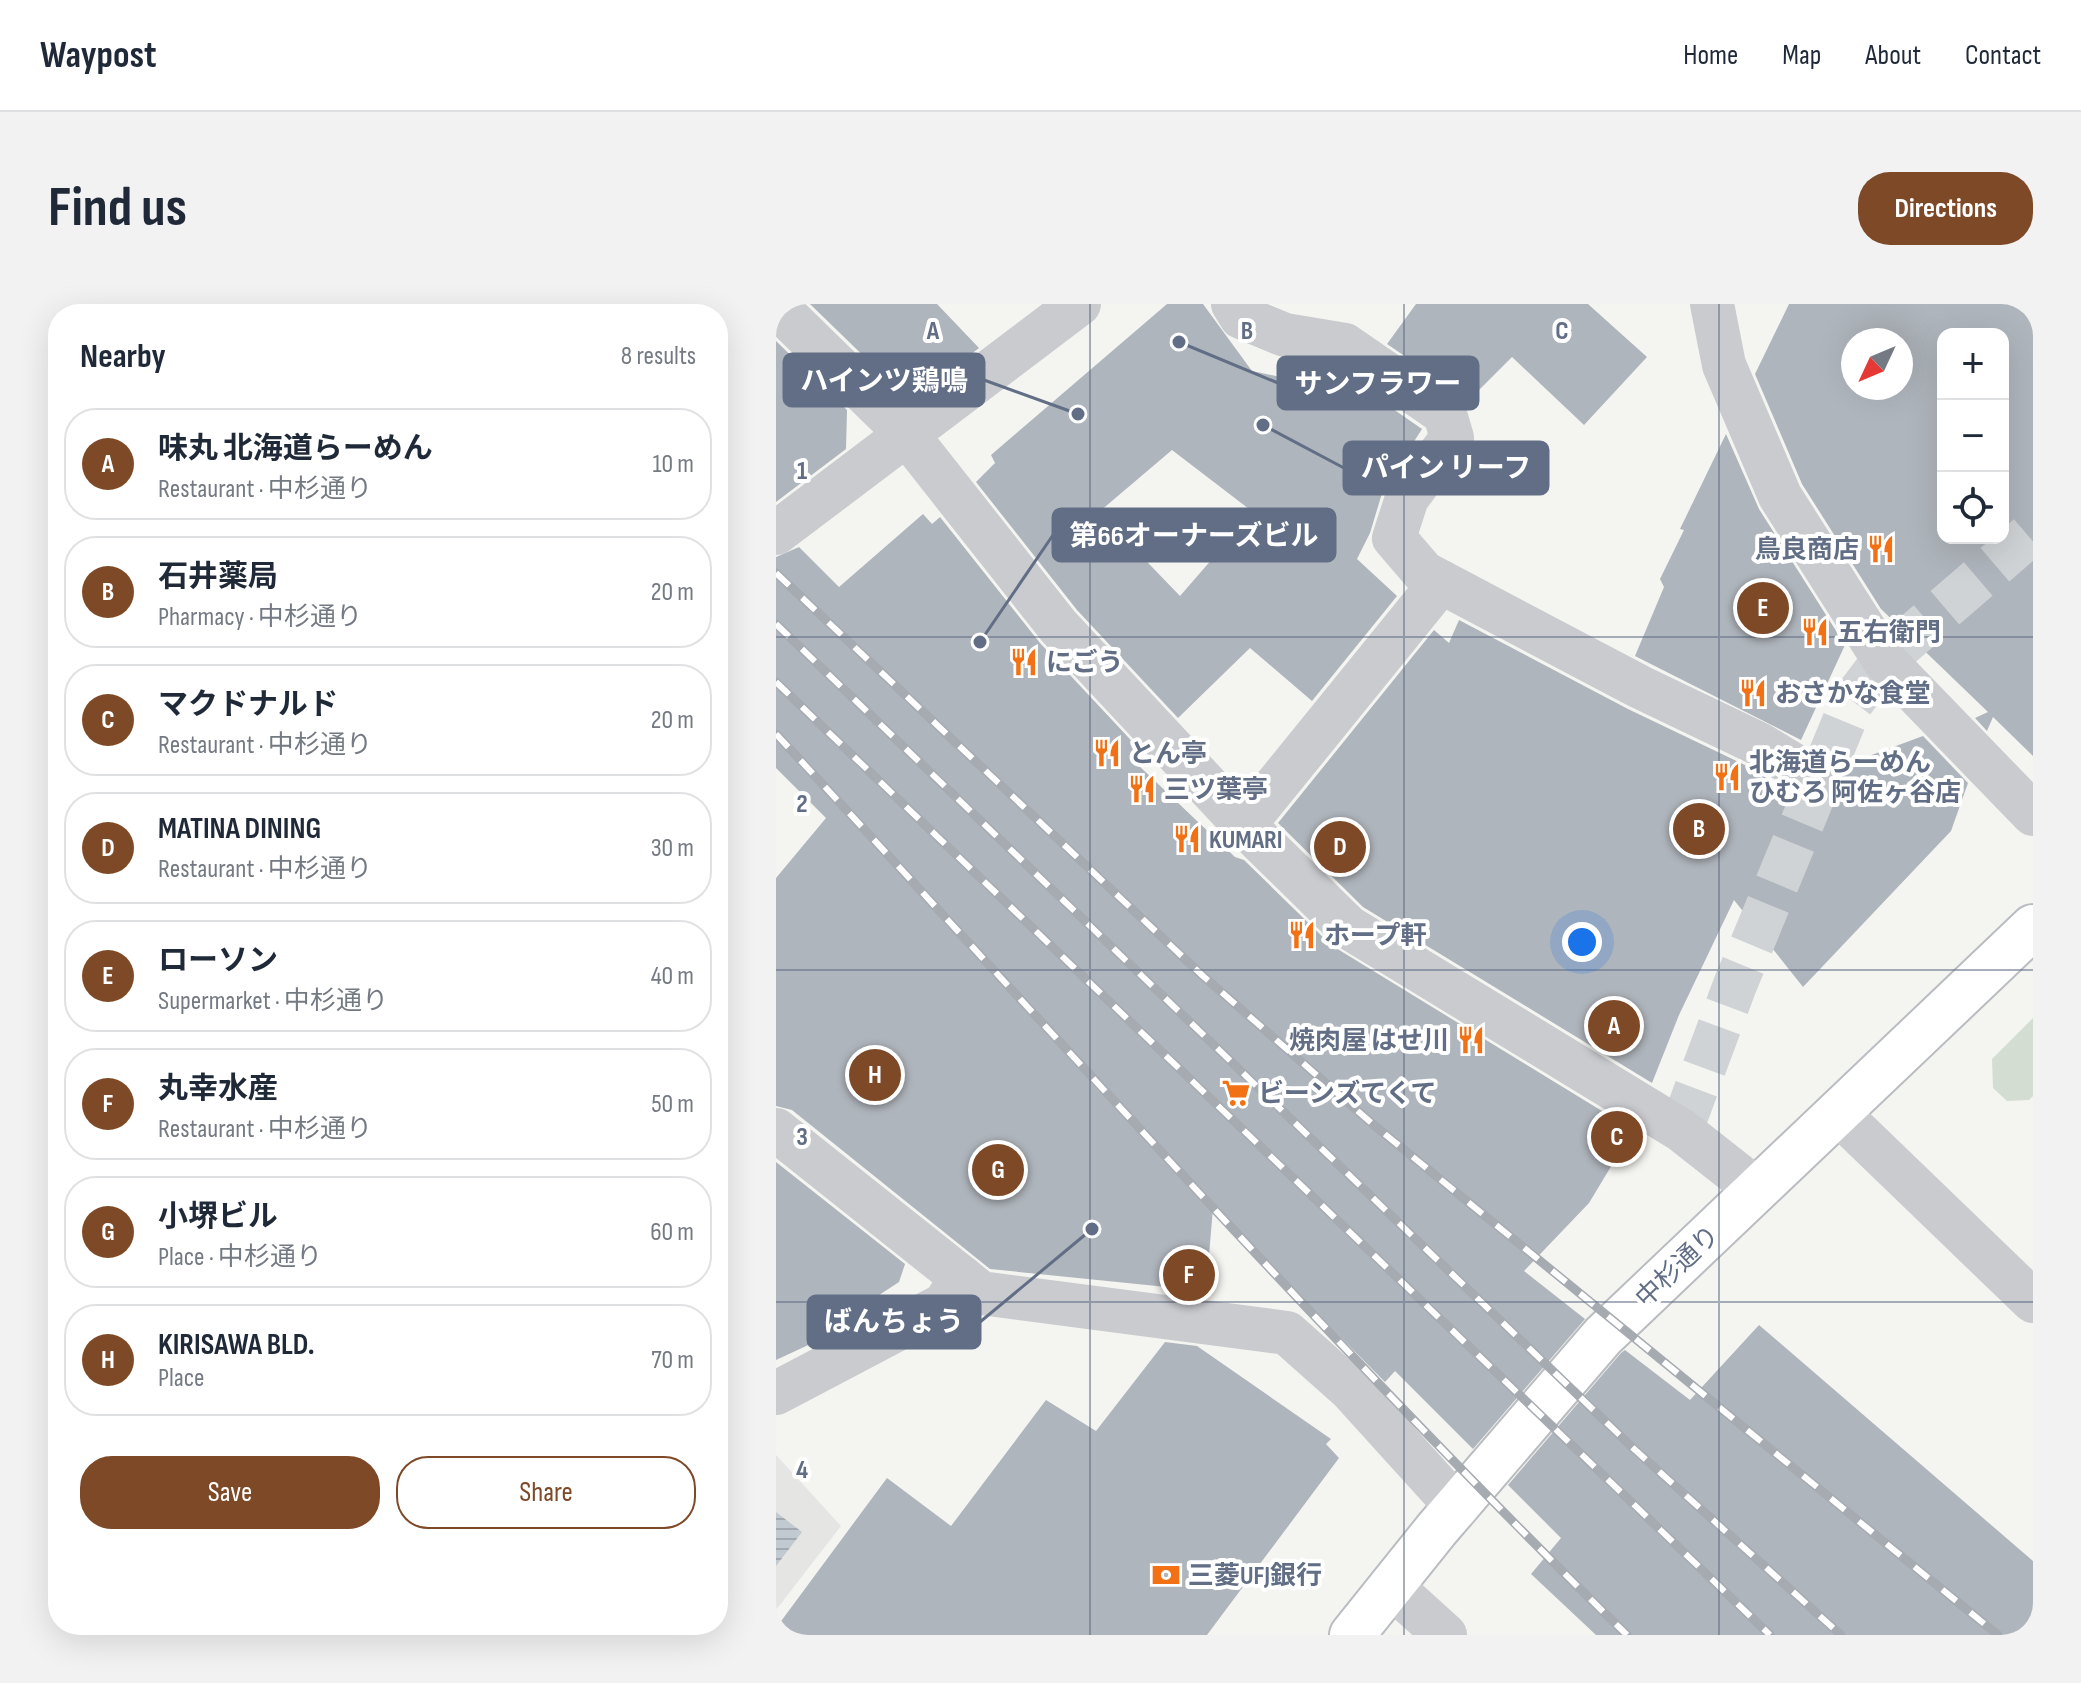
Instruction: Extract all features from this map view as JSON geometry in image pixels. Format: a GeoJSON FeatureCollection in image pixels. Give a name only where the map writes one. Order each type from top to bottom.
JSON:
{"type":"FeatureCollection","features":[{"type":"Feature","properties":{"kind":"main road","name":"中杉通り"},"geometry":{"type":"LineString","coordinates":[[1352,1635],[1603,1336],[2033,927]]}},
{"type":"Feature","properties":{"kind":"street"},"geometry":{"type":"LineString","coordinates":[[776,533],[905,432],[1079,304]]}},
{"type":"Feature","properties":{"kind":"street"},"geometry":{"type":"LineString","coordinates":[[1233,304],[1241,317],[1285,335],[1345,345],[1445,414],[1452,438],[1407,498],[1394,538],[1424,573],[1640,687],[1759,744],[1818,780]]}},
{"type":"Feature","properties":{"kind":"street"},"geometry":{"type":"LineString","coordinates":[[1712,304],[1724,365],[1780,496],[1884,660],[2033,814]]}},
{"type":"Feature","properties":{"kind":"street"},"geometry":{"type":"LineString","coordinates":[[776,306],[905,432],[1058,626],[1244,825],[1348,927],[1681,1130],[1756,1189]]}},
{"type":"Feature","properties":{"kind":"street"},"geometry":{"type":"LineString","coordinates":[[1244,825],[1441,582]]}},
{"type":"Feature","properties":{"kind":"street"},"geometry":{"type":"LineString","coordinates":[[1838,1113],[2033,1301]]}},
{"type":"Feature","properties":{"kind":"street"},"geometry":{"type":"LineString","coordinates":[[776,1130],[977,1287],[1287,1333],[1350,1389],[1457,1507]]}},
{"type":"Feature","properties":{"kind":"street"},"geometry":{"type":"LineString","coordinates":[[776,1393],[977,1287]]}},
{"type":"Feature","properties":{"kind":"street"},"geometry":{"type":"LineString","coordinates":[[1391,1586],[1445,1635]]}},
{"type":"Feature","properties":{"kind":"shaded area"},"geometry":{"type":"Polygon","coordinates":[[[2033,1018],[2033,1096],[2029,1100],[2007,1101],[1993,1088],[1992,1059],[2033,1018]]]}},
{"type":"Feature","properties":{"kind":"shaded area"},"geometry":{"type":"Polygon","coordinates":[[[776,1455],[841,1526],[776,1610],[776,1455]]]}},
{"type":"Feature","properties":{"kind":"shaded area"},"geometry":{"type":"Polygon","coordinates":[[[776,1512],[802,1532],[776,1566],[776,1512]]]}},
{"type":"Feature","properties":{"kind":"building"},"geometry":{"type":"Polygon","coordinates":[[[810,304],[937,304],[979,348],[946,373],[880,372],[810,304]]]}},
{"type":"Feature","properties":{"kind":"building"},"geometry":{"type":"Polygon","coordinates":[[[1167,304],[1203,304],[1252,371],[1352,392],[1357,384],[1422,429],[1383,490],[1370,533],[1357,559],[1397,596],[1312,701],[1250,648],[1178,718],[1077,610],[976,482],[995,463],[991,455],[1167,304]],[[1172,450],[1099,512],[1180,596],[1253,512],[1172,450]]]}},
{"type":"Feature","properties":{"kind":"building"},"geometry":{"type":"Polygon","coordinates":[[[1416,304],[1588,304],[1647,357],[1584,425],[1512,357],[1466,403],[1459,393],[1387,344],[1416,304]]]}},
{"type":"Feature","properties":{"kind":"building"},"geometry":{"type":"Polygon","coordinates":[[[1789,304],[2033,304],[2033,756],[1993,717],[1987,731],[1975,718],[1988,712],[1881,609],[1802,484],[1755,374],[1789,304]]]}},
{"type":"Feature","properties":{"kind":"building"},"geometry":{"type":"Polygon","coordinates":[[[776,341],[847,410],[846,449],[776,502],[776,341]]]}},
{"type":"Feature","properties":{"kind":"building"},"geometry":{"type":"Polygon","coordinates":[[[1726,434],[1759,509],[1845,645],[1801,740],[1635,656],[1664,587],[1660,579],[1684,530],[1680,529],[1726,434]]]}},
{"type":"Feature","properties":{"kind":"building"},"geometry":{"type":"Polygon","coordinates":[[[923,514],[932,524],[940,517],[1040,643],[1142,752],[1136,763],[1235,857],[1244,860],[1331,945],[1633,1130],[1589,1203],[1524,1271],[1585,1319],[1473,1449],[1395,1371],[1385,1382],[1213,1208],[1206,1291],[990,1269],[792,1110],[776,1106],[776,878],[826,818],[776,768],[776,557],[799,547],[839,587],[923,514]]]}},
{"type":"Feature","properties":{"kind":"building"},"geometry":{"type":"Polygon","coordinates":[[[1459,620],[1628,709],[1747,766],[1779,786],[1778,790],[1783,788],[1817,805],[1831,801],[1840,792],[1843,780],[1839,767],[1923,736],[1968,783],[1951,831],[1803,987],[1734,900],[1679,1015],[1652,1083],[1363,907],[1278,823],[1434,630],[1449,643],[1459,620]]]}},
{"type":"Feature","properties":{"kind":"building"},"geometry":{"type":"Polygon","coordinates":[[[776,1162],[905,1264],[899,1282],[838,1322],[843,1329],[776,1360],[776,1162]]]}},
{"type":"Feature","properties":{"kind":"building"},"geometry":{"type":"Polygon","coordinates":[[[1759,1325],[2033,1561],[2033,1635],[1596,1635],[1531,1574],[1561,1538],[1508,1485],[1621,1353],[1625,1350],[1690,1400],[1759,1325]]]}},
{"type":"Feature","properties":{"kind":"building"},"geometry":{"type":"Polygon","coordinates":[[[1165,1342],[1197,1346],[1331,1439],[1326,1444],[1339,1458],[1207,1635],[776,1635],[776,1628],[887,1478],[951,1526],[1046,1400],[1096,1431],[1165,1342]]]}},
{"type":"Feature","properties":{"kind":"tunnel"},"geometry":{"type":"LineString","coordinates":[[1681,1130],[1735,985],[1852,702],[1884,660],[2033,532]]}},
{"type":"Feature","properties":{"kind":"railway"},"geometry":{"type":"LineString","coordinates":[[776,573],[1203,976],[1375,1126],[1998,1635]]}},
{"type":"Feature","properties":{"kind":"railway"},"geometry":{"type":"LineString","coordinates":[[776,624],[1633,1448],[1841,1635]]}},
{"type":"Feature","properties":{"kind":"railway"},"geometry":{"type":"LineString","coordinates":[[776,682],[1770,1635]]}},
{"type":"Feature","properties":{"kind":"railway"},"geometry":{"type":"LineString","coordinates":[[776,734],[1302,1303],[1627,1635]]}},
{"type":"Feature","properties":{"kind":"place","name":"サンフラワー"},"geometry":{"type":"Point","coordinates":[1179,342]}},
{"type":"Feature","properties":{"kind":"place","name":"ハインツ鶏鳴"},"geometry":{"type":"Point","coordinates":[1078,414]}},
{"type":"Feature","properties":{"kind":"place","name":"パイン リーフ"},"geometry":{"type":"Point","coordinates":[1263,425]}},
{"type":"Feature","properties":{"kind":"place","name":"鳥良商店"},"geometry":{"type":"Point","coordinates":[1881,549]}},
{"type":"Feature","properties":{"kind":"place","name":"ローソン"},"geometry":{"type":"Point","coordinates":[1763,608]}},
{"type":"Feature","properties":{"kind":"place","name":"五右衛門"},"geometry":{"type":"Point","coordinates":[1815,632]}},
{"type":"Feature","properties":{"kind":"place","name":"第66オーナーズビル"},"geometry":{"type":"Point","coordinates":[980,642]}},
{"type":"Feature","properties":{"kind":"place","name":"にごう"},"geometry":{"type":"Point","coordinates":[1024,662]}},
{"type":"Feature","properties":{"kind":"place","name":"おさかな食堂"},"geometry":{"type":"Point","coordinates":[1753,693]}},
{"type":"Feature","properties":{"kind":"place","name":"とん亭"},"geometry":{"type":"Point","coordinates":[1107,753]}},
{"type":"Feature","properties":{"kind":"place","name":"北海道らーめん ひむろ 阿佐ヶ谷店"},"geometry":{"type":"Point","coordinates":[1727,777]}},
{"type":"Feature","properties":{"kind":"place","name":"三ツ葉亭"},"geometry":{"type":"Point","coordinates":[1142,789]}},
{"type":"Feature","properties":{"kind":"place","name":"石井薬局"},"geometry":{"type":"Point","coordinates":[1699,829]}},
{"type":"Feature","properties":{"kind":"place","name":"KUMARI"},"geometry":{"type":"Point","coordinates":[1187,839]}},
{"type":"Feature","properties":{"kind":"place","name":"MATINA DINING"},"geometry":{"type":"Point","coordinates":[1340,847]}},
{"type":"Feature","properties":{"kind":"place","name":"ホープ軒"},"geometry":{"type":"Point","coordinates":[1302,935]}},
{"type":"Feature","properties":{"kind":"place","name":"味丸 北海道らーめん"},"geometry":{"type":"Point","coordinates":[1614,1026]}},
{"type":"Feature","properties":{"kind":"place","name":"焼肉屋 はせ川"},"geometry":{"type":"Point","coordinates":[1471,1040]}},
{"type":"Feature","properties":{"kind":"place","name":"KIRISAWA BLD."},"geometry":{"type":"Point","coordinates":[875,1075]}},
{"type":"Feature","properties":{"kind":"place","name":"ビーンズてくて"},"geometry":{"type":"Point","coordinates":[1236,1093]}},
{"type":"Feature","properties":{"kind":"place","name":"マクドナルド"},"geometry":{"type":"Point","coordinates":[1617,1137]}},
{"type":"Feature","properties":{"kind":"place","name":"小堺ビル"},"geometry":{"type":"Point","coordinates":[998,1170]}},
{"type":"Feature","properties":{"kind":"place","name":"ばんちょう"},"geometry":{"type":"Point","coordinates":[1092,1229]}},
{"type":"Feature","properties":{"kind":"place","name":"丸幸水産"},"geometry":{"type":"Point","coordinates":[1189,1275]}},
{"type":"Feature","properties":{"kind":"place","name":"三菱UFJ銀行"},"geometry":{"type":"Point","coordinates":[1166,1575]}}]}
